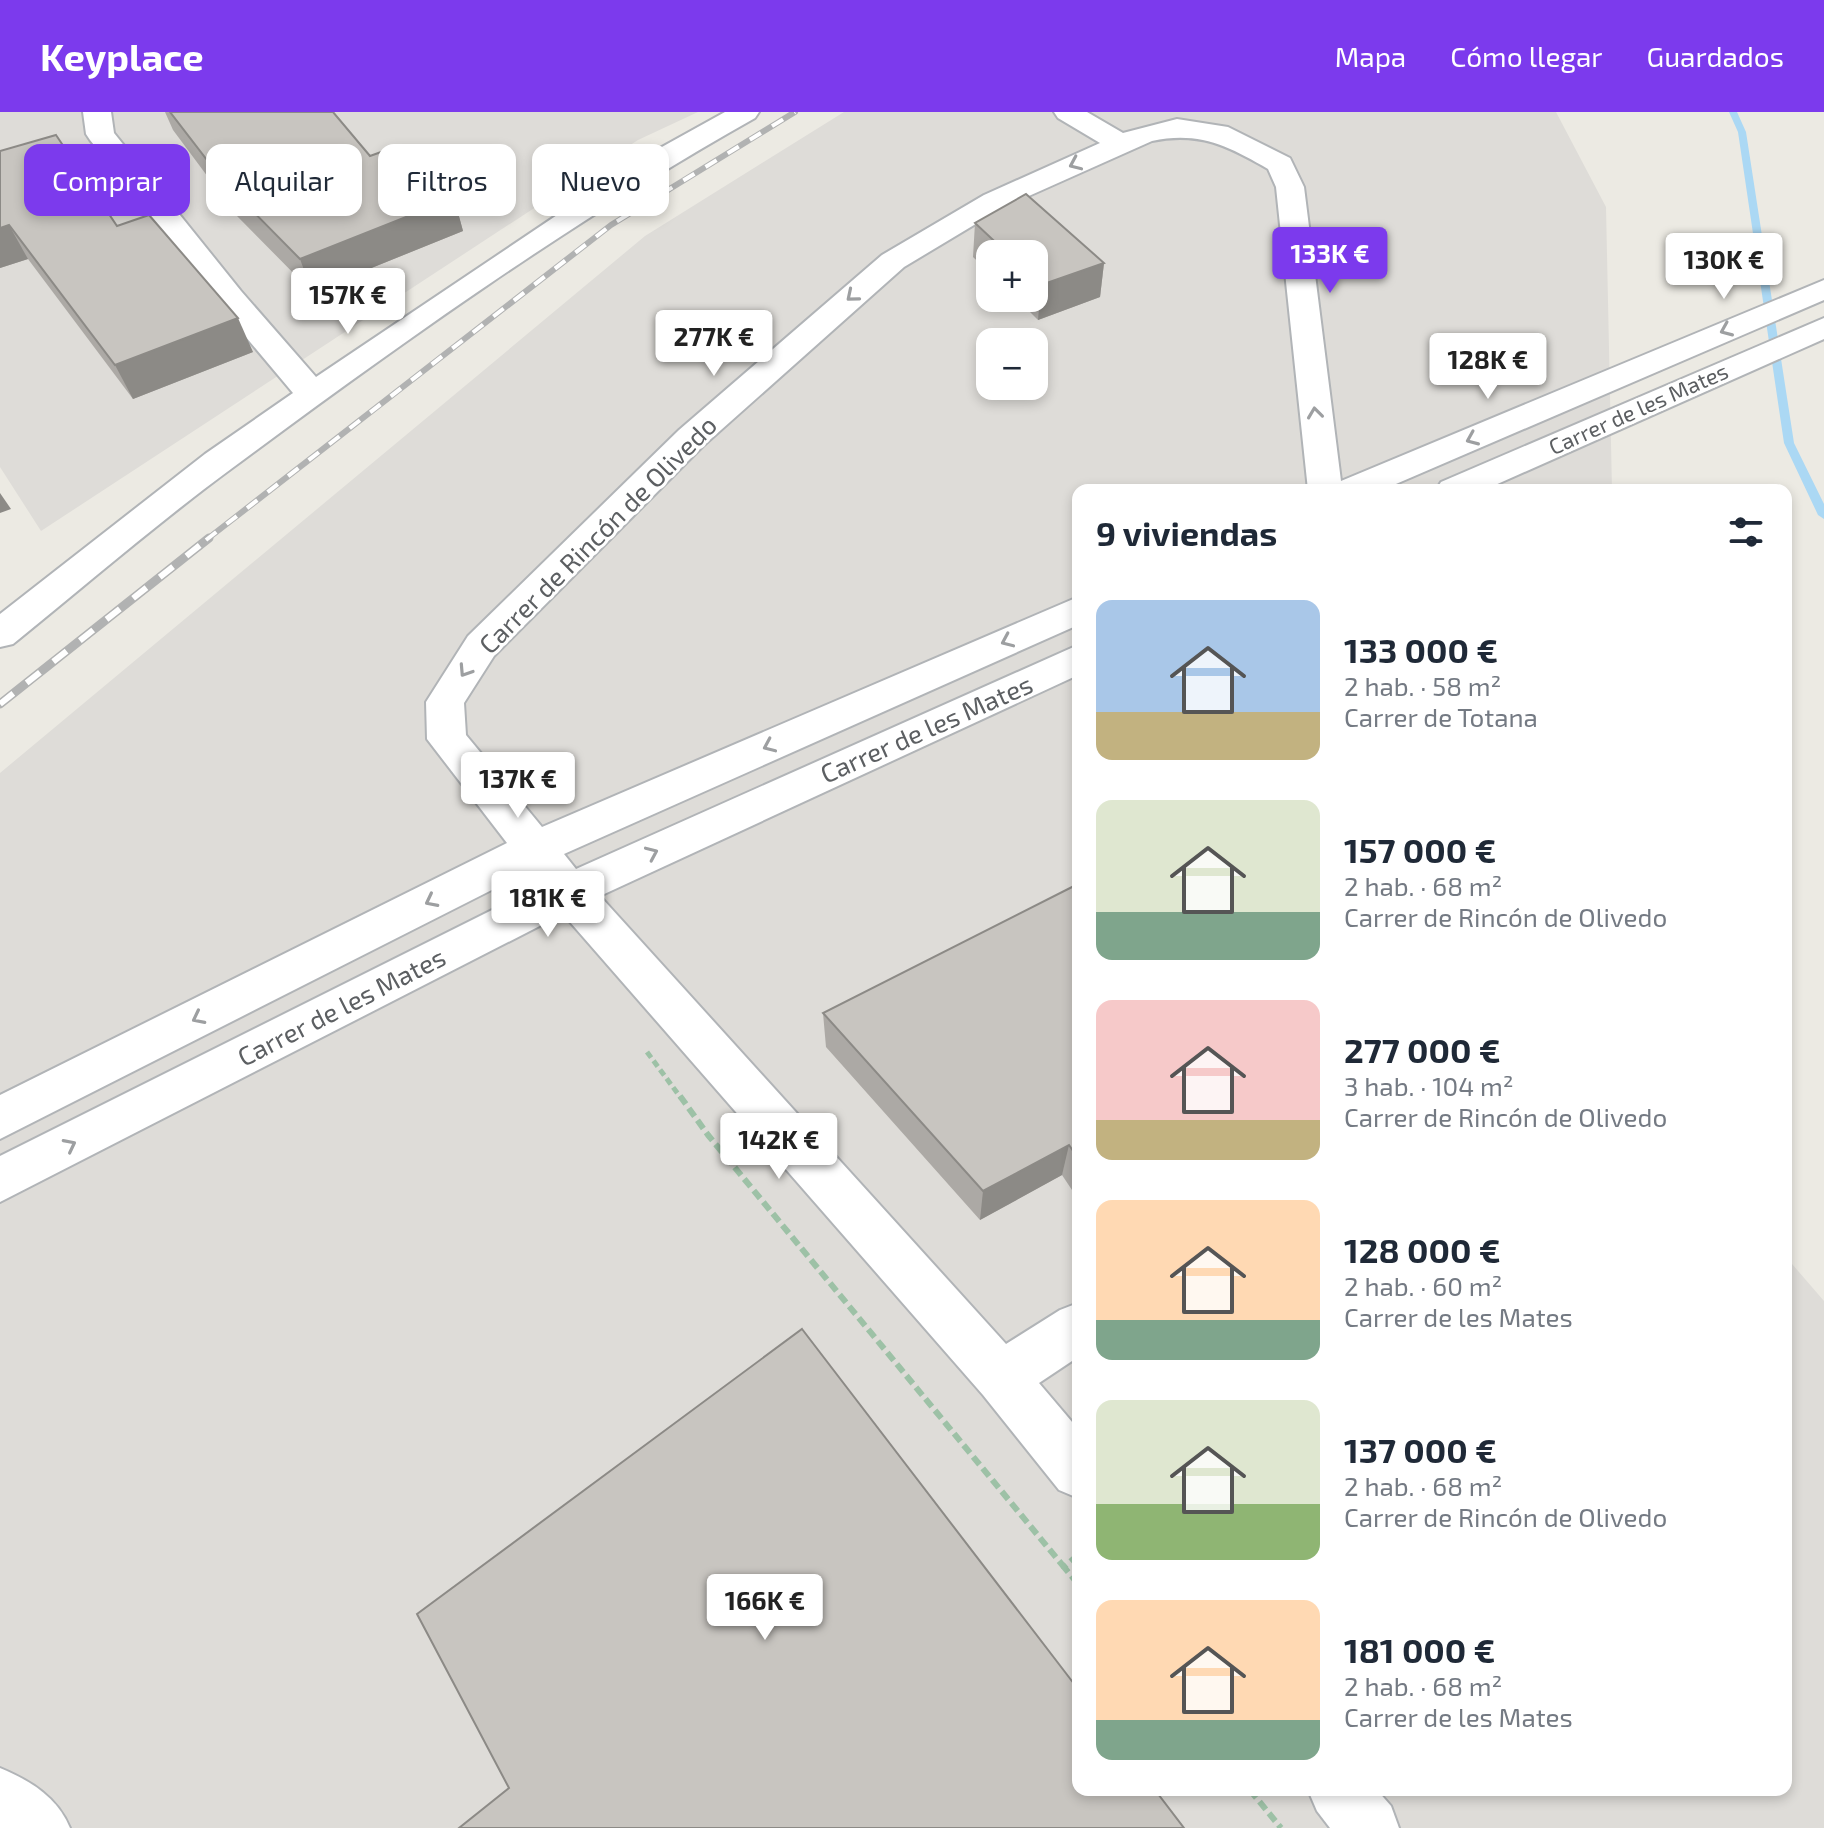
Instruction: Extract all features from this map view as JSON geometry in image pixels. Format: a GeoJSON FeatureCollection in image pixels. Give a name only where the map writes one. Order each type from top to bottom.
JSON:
{"type":"FeatureCollection","features":[{"type":"Feature","properties":{"kind":"street"},"geometry":{"type":"LineString","coordinates":[[97,112],[100,134],[230,298],[313,395]]}},
{"type":"Feature","properties":{"kind":"street"},"geometry":{"type":"LineString","coordinates":[[0,634],[217,462],[652,164],[745,112]]}},
{"type":"Feature","properties":{"kind":"street"},"geometry":{"type":"LineString","coordinates":[[1068,112],[1121,144]]}},
{"type":"Feature","properties":{"kind":"street"},"geometry":{"type":"LineString","coordinates":[[1130,112],[1167,130]]}},
{"type":"Feature","properties":{"kind":"street","name":"Carrer de Rincón de Olivedo"},"geometry":{"type":"LineString","coordinates":[[1072,1464],[1001,1377],[569,891],[447,739],[445,702],[481,646],[691,438],[893,261],[994,201],[1121,144],[1177,127],[1218,133],[1254,149],[1280,164],[1290,187],[1324,484]]}},
{"type":"Feature","properties":{"kind":"street","name":"Carrer de les Mates"},"geometry":{"type":"LineString","coordinates":[[1365,484],[1824,289]]}},
{"type":"Feature","properties":{"kind":"street","name":"Carrer de les Mates"},"geometry":{"type":"LineString","coordinates":[[1467,484],[1824,327]]}},
{"type":"Feature","properties":{"kind":"street","name":"Carrer de les Mates"},"geometry":{"type":"LineString","coordinates":[[0,1118],[536,848],[1072,613]]}},
{"type":"Feature","properties":{"kind":"street","name":"Carrer de les Mates"},"geometry":{"type":"LineString","coordinates":[[0,1180],[569,891],[1072,662]]}},
{"type":"Feature","properties":{"kind":"street"},"geometry":{"type":"LineString","coordinates":[[1001,1377],[1072,1332]]}},
{"type":"Feature","properties":{"kind":"street"},"geometry":{"type":"LineString","coordinates":[[1343,1796],[1369,1828]]}},
{"type":"Feature","properties":{"kind":"street"},"geometry":{"type":"LineString","coordinates":[[0,1798],[40,1828]]}},
{"type":"Feature","properties":{"kind":"path"},"geometry":{"type":"LineString","coordinates":[[645,1048],[708,1135],[1072,1577]]}},
{"type":"Feature","properties":{"kind":"path"},"geometry":{"type":"LineString","coordinates":[[1064,1567],[1072,1560]]}},
{"type":"Feature","properties":{"kind":"path"},"geometry":{"type":"LineString","coordinates":[[1255,1796],[1281,1828]]}},
{"type":"Feature","properties":{"kind":"shaded area"},"geometry":{"type":"Polygon","coordinates":[[[0,112],[698,112],[632,144],[532,144],[532,209],[41,531],[0,467],[0,112]]]}},
{"type":"Feature","properties":{"kind":"shaded area"},"geometry":{"type":"Polygon","coordinates":[[[844,112],[1556,112],[1606,207],[1612,484],[1072,484],[1072,1796],[1792,1796],[1792,1264],[1824,1301],[1824,1828],[0,1828],[0,773],[645,236],[844,112]]]}},
{"type":"Feature","properties":{"kind":"building"},"geometry":{"type":"Polygon","coordinates":[[[170,112],[333,112],[360,144],[206,144],[206,159],[170,112]]]}},
{"type":"Feature","properties":{"kind":"building"},"geometry":{"type":"Polygon","coordinates":[[[56,135],[62,144],[24,144],[56,135]]]}},
{"type":"Feature","properties":{"kind":"building"},"geometry":{"type":"Polygon","coordinates":[[[24,144],[24,216],[110,216],[117,226],[150,216],[238,318],[115,365],[9,225],[0,228],[0,151],[24,144]]]}},
{"type":"Feature","properties":{"kind":"building"},"geometry":{"type":"Polygon","coordinates":[[[362,146],[370,156],[378,153],[378,216],[409,216],[300,259],[258,216],[362,216],[362,146]]]}},
{"type":"Feature","properties":{"kind":"building"},"geometry":{"type":"Polygon","coordinates":[[[1026,194],[1104,263],[1048,283],[1048,240],[993,240],[975,223],[1026,194]]]}},
{"type":"Feature","properties":{"kind":"building"},"geometry":{"type":"Polygon","coordinates":[[[1072,887],[1072,1149],[1069,1145],[983,1191],[823,1013],[1072,887]]]}},
{"type":"Feature","properties":{"kind":"building"},"geometry":{"type":"Polygon","coordinates":[[[802,1329],[1072,1681],[1072,1796],[1160,1796],[1184,1828],[459,1828],[509,1788],[417,1614],[802,1329]]]}},
{"type":"Feature","properties":{"kind":"waterway"},"geometry":{"type":"LineString","coordinates":[[1733,112],[1742,132],[1789,443],[1824,515]]}},
{"type":"Feature","properties":{"kind":"railway"},"geometry":{"type":"LineString","coordinates":[[206,540],[611,225],[795,112]]}},
{"type":"Feature","properties":{"kind":"railway"},"geometry":{"type":"LineString","coordinates":[[0,704],[209,538]]}}]}
